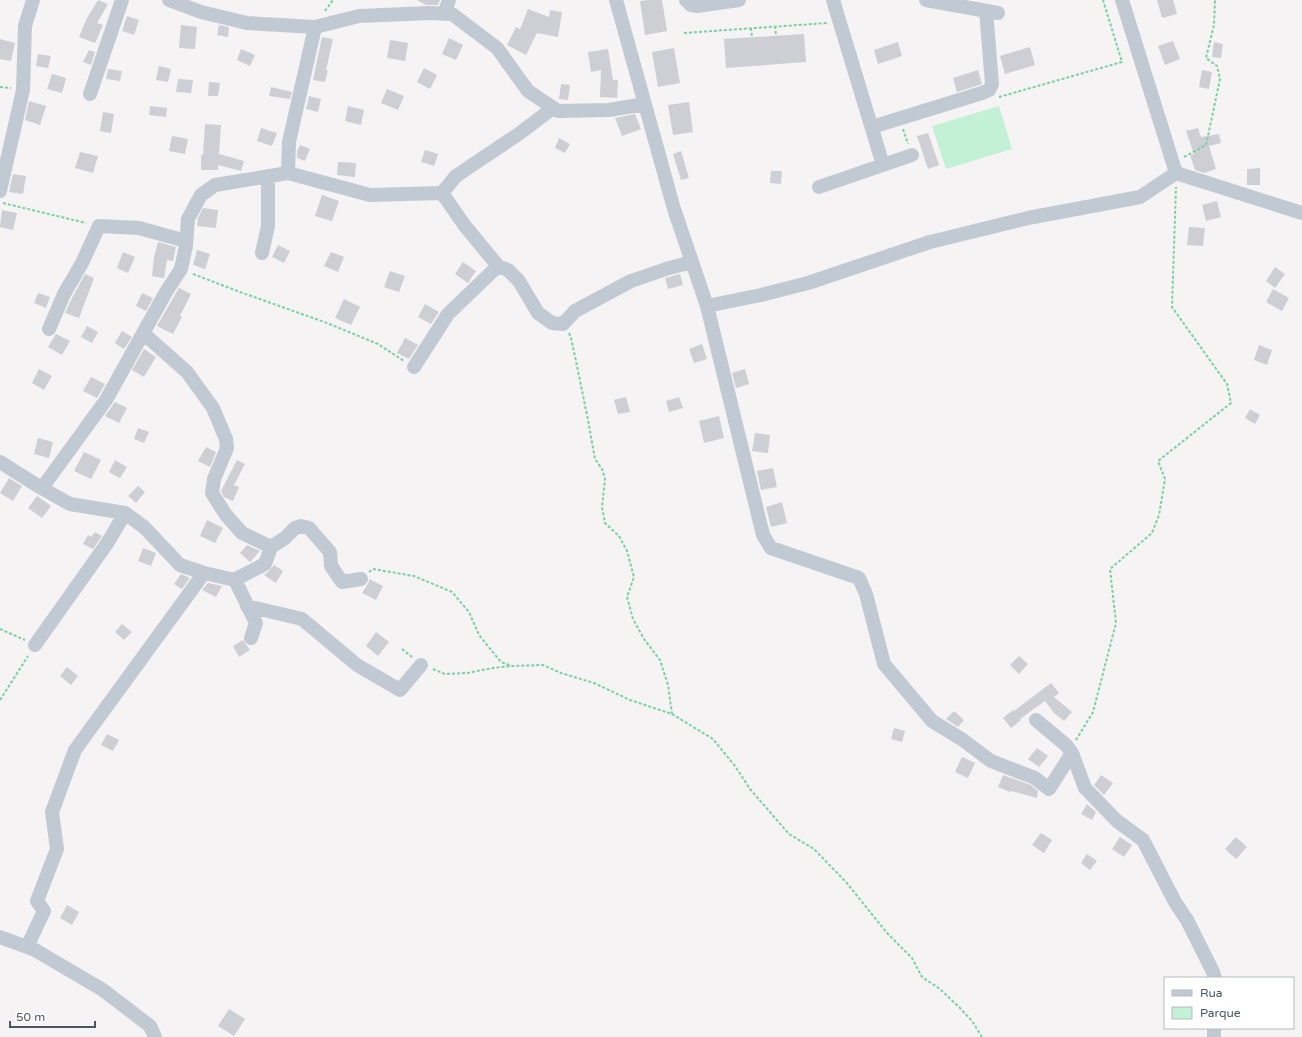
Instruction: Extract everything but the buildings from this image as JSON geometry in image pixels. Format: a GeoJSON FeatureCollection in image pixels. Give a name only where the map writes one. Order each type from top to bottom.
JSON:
{"type":"FeatureCollection","features":[{"type":"Feature","properties":{"kind":"street"},"geometry":{"type":"LineString","coordinates":[[0,190],[23,90],[25,26],[33,0]]}},
{"type":"Feature","properties":{"kind":"street"},"geometry":{"type":"LineString","coordinates":[[90,94],[122,0]]}},
{"type":"Feature","properties":{"kind":"street"},"geometry":{"type":"LineString","coordinates":[[169,0],[201,12],[247,23],[315,27],[359,16],[452,14],[497,48],[528,91],[558,111],[609,110],[645,104]]}},
{"type":"Feature","properties":{"kind":"street"},"geometry":{"type":"LineString","coordinates":[[444,14],[449,0]]}},
{"type":"Feature","properties":{"kind":"street"},"geometry":{"type":"LineString","coordinates":[[616,0],[674,209],[707,306],[763,535],[771,548],[859,578],[866,594],[884,664],[932,721],[963,740],[991,761],[1035,778],[1049,789],[1072,753]]}},
{"type":"Feature","properties":{"kind":"street"},"geometry":{"type":"LineString","coordinates":[[686,0],[691,5],[697,6],[739,0]]}},
{"type":"Feature","properties":{"kind":"street"},"geometry":{"type":"LineString","coordinates":[[834,0],[883,165]]}},
{"type":"Feature","properties":{"kind":"street"},"geometry":{"type":"LineString","coordinates":[[872,127],[982,94],[989,90],[992,84],[992,12],[926,0]]}},
{"type":"Feature","properties":{"kind":"street"},"geometry":{"type":"LineString","coordinates":[[1122,0],[1176,173]]}},
{"type":"Feature","properties":{"kind":"street"},"geometry":{"type":"LineString","coordinates":[[288,173],[289,142],[315,27]]}},
{"type":"Feature","properties":{"kind":"street"},"geometry":{"type":"LineString","coordinates":[[42,488],[106,400],[180,269],[186,241],[188,219],[201,195],[215,185],[288,173],[370,195],[442,193],[456,176],[520,133],[553,108]]}},
{"type":"Feature","properties":{"kind":"street"},"geometry":{"type":"LineString","coordinates":[[819,187],[912,155]]}},
{"type":"Feature","properties":{"kind":"street"},"geometry":{"type":"LineString","coordinates":[[1176,173],[1302,213]]}},
{"type":"Feature","properties":{"kind":"street"},"geometry":{"type":"LineString","coordinates":[[707,306],[761,295],[808,283],[930,242],[1028,218],[1140,197],[1176,173]]}},
{"type":"Feature","properties":{"kind":"street"},"geometry":{"type":"LineString","coordinates":[[262,253],[268,226],[268,176]]}},
{"type":"Feature","properties":{"kind":"street"},"geometry":{"type":"LineString","coordinates":[[442,193],[465,226],[498,266],[508,270],[519,281],[538,313],[552,322],[563,324],[575,311],[631,281],[692,262]]}},
{"type":"Feature","properties":{"kind":"street"},"geometry":{"type":"LineString","coordinates":[[48,329],[99,226],[138,228],[186,241]]}},
{"type":"Feature","properties":{"kind":"street"},"geometry":{"type":"LineString","coordinates":[[414,367],[448,314],[498,266]]}},
{"type":"Feature","properties":{"kind":"street"},"geometry":{"type":"LineString","coordinates":[[143,333],[187,372],[213,408],[226,439],[227,448],[214,479],[212,492],[226,515],[242,533],[271,547]]}},
{"type":"Feature","properties":{"kind":"street"},"geometry":{"type":"LineString","coordinates":[[0,462],[70,504],[125,514],[144,527],[180,565],[204,573],[234,580],[265,564],[271,547],[285,538],[295,528],[300,526],[309,528],[330,552],[331,566],[342,582],[362,579]]}},
{"type":"Feature","properties":{"kind":"street"},"geometry":{"type":"LineString","coordinates":[[35,645],[108,542],[125,514]]}},
{"type":"Feature","properties":{"kind":"street"},"geometry":{"type":"LineString","coordinates":[[27,947],[44,911],[37,901],[57,849],[52,812],[76,750],[204,573]]}},
{"type":"Feature","properties":{"kind":"street"},"geometry":{"type":"LineString","coordinates":[[234,580],[256,623],[251,638]]}},
{"type":"Feature","properties":{"kind":"street"},"geometry":{"type":"LineString","coordinates":[[248,606],[302,619],[357,665],[400,690],[421,665]]}},
{"type":"Feature","properties":{"kind":"street"},"geometry":{"type":"LineString","coordinates":[[1036,720],[1066,745],[1072,753],[1086,788],[1117,821],[1143,840],[1175,902],[1187,920],[1213,972],[1214,977]]}},
{"type":"Feature","properties":{"kind":"street"},"geometry":{"type":"LineString","coordinates":[[0,938],[35,950],[103,990],[150,1026],[155,1037]]}},
{"type":"Feature","properties":{"kind":"path"},"geometry":{"type":"LineString","coordinates":[[993,99],[1122,62],[1103,0]]}},
{"type":"Feature","properties":{"kind":"path"},"geometry":{"type":"LineString","coordinates":[[1072,753],[1073,745],[1092,712],[1116,624],[1110,569],[1152,532],[1159,515],[1165,479],[1158,460],[1231,403],[1227,384],[1172,307],[1176,173],[1184,157],[1206,145],[1220,79],[1217,66],[1206,58],[1214,25],[1215,0]]}},
{"type":"Feature","properties":{"kind":"path"},"geometry":{"type":"LineString","coordinates":[[684,33],[840,22]]}},
{"type":"Feature","properties":{"kind":"path"},"geometry":{"type":"LineString","coordinates":[[775,26],[776,36]]}},
{"type":"Feature","properties":{"kind":"path"},"geometry":{"type":"LineString","coordinates":[[751,28],[752,37]]}},
{"type":"Feature","properties":{"kind":"path"},"geometry":{"type":"LineString","coordinates":[[902,125],[912,155]]}},
{"type":"Feature","properties":{"kind":"path"},"geometry":{"type":"LineString","coordinates":[[0,202],[99,226]]}},
{"type":"Feature","properties":{"kind":"path"},"geometry":{"type":"LineString","coordinates":[[180,269],[327,323],[378,344],[414,367]]}},
{"type":"Feature","properties":{"kind":"path"},"geometry":{"type":"LineString","coordinates":[[563,324],[571,338],[595,459],[602,469],[605,479],[602,507],[605,523],[619,536],[627,551],[634,577],[627,597],[633,619],[644,638],[660,660],[668,685],[672,714]]}},
{"type":"Feature","properties":{"kind":"path"},"geometry":{"type":"LineString","coordinates":[[362,579],[373,569],[414,576],[452,592],[469,612],[479,635],[501,662],[512,666]]}},
{"type":"Feature","properties":{"kind":"path"},"geometry":{"type":"LineString","coordinates":[[0,629],[35,645],[0,700]]}},
{"type":"Feature","properties":{"kind":"path"},"geometry":{"type":"LineString","coordinates":[[402,649],[421,665],[445,674],[467,673],[512,666],[543,665],[561,673],[594,683],[630,700],[672,714],[713,739],[735,766],[750,789],[789,834],[814,849],[846,882],[886,933],[912,958],[922,977],[940,989],[960,1008],[972,1021],[982,1037]]}},
{"type":"Feature","properties":{"kind":"green space"},"geometry":{"type":"Polygon","coordinates":[[[999,106],[1012,149],[946,169],[932,126],[999,106]]]}}]}
